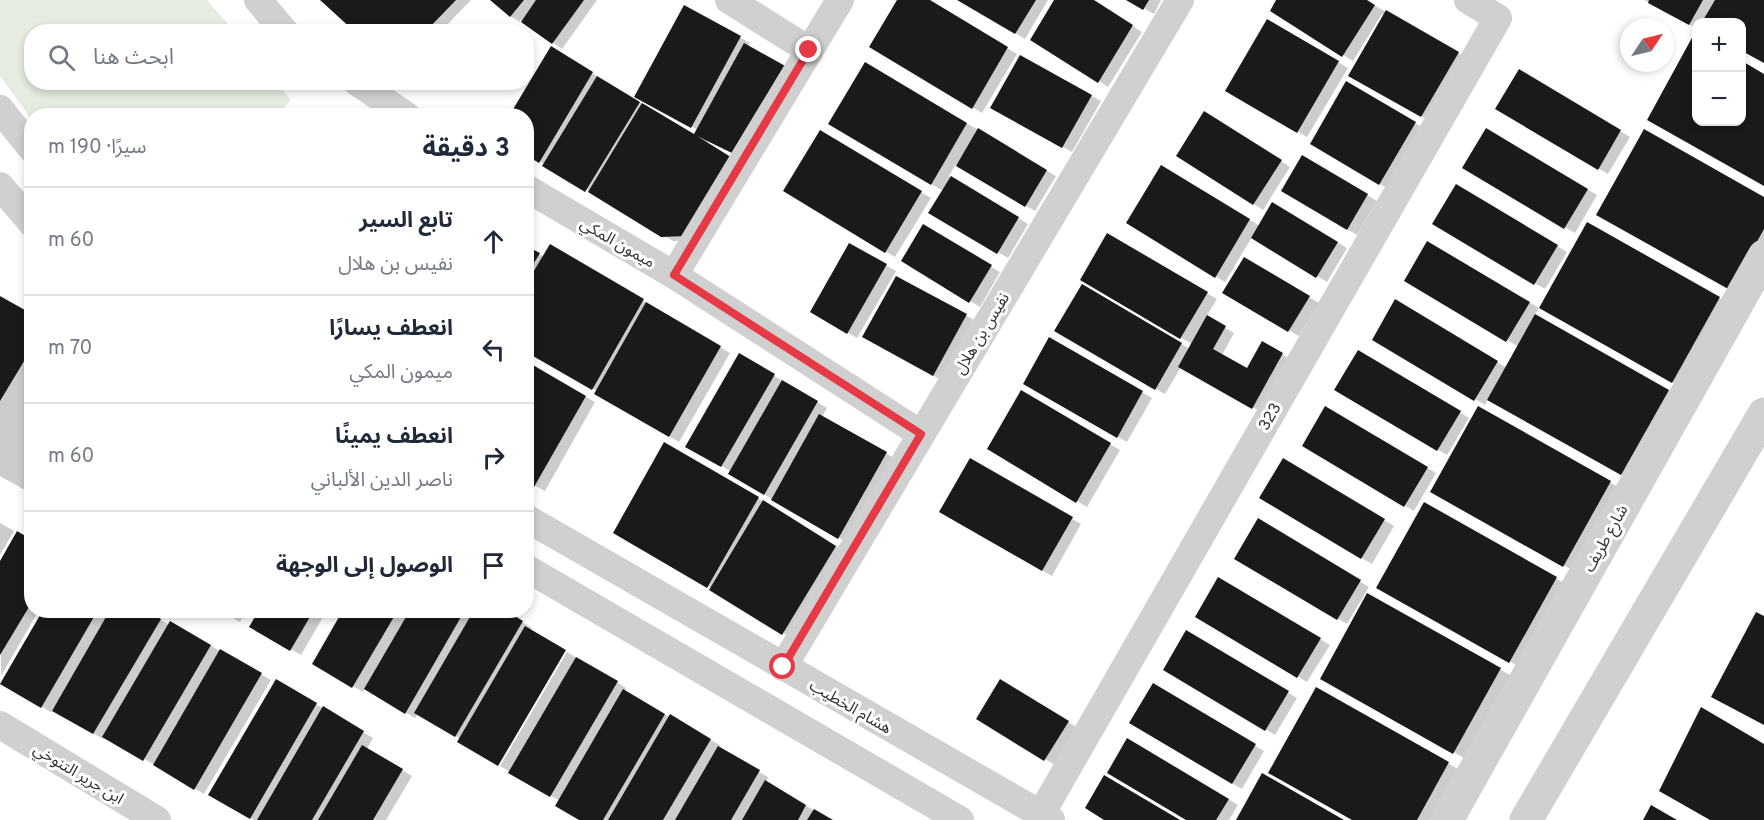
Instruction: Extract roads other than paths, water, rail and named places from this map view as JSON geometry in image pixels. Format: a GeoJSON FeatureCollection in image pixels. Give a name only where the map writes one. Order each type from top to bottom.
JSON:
{"type":"FeatureCollection","features":[{"type":"Feature","properties":{"kind":"street"},"geometry":{"type":"LineString","coordinates":[[258,0],[278,24]]}},
{"type":"Feature","properties":{"kind":"street"},"geometry":{"type":"LineString","coordinates":[[729,0],[809,50]]}},
{"type":"Feature","properties":{"kind":"street"},"geometry":{"type":"LineString","coordinates":[[674,275],[840,0]]}},
{"type":"Feature","properties":{"kind":"street","name":"نفيس بن هلال"},"geometry":{"type":"LineString","coordinates":[[783,667],[1179,0]]}},
{"type":"Feature","properties":{"kind":"street","name":"323"},"geometry":{"type":"LineString","coordinates":[[1046,817],[1498,18],[1468,0]]}},
{"type":"Feature","properties":{"kind":"street"},"geometry":{"type":"LineString","coordinates":[[369,90],[395,108]]}},
{"type":"Feature","properties":{"kind":"street"},"geometry":{"type":"LineString","coordinates":[[0,109],[24,139]]}},
{"type":"Feature","properties":{"kind":"street"},"geometry":{"type":"LineString","coordinates":[[0,186],[24,214]]}},
{"type":"Feature","properties":{"kind":"street","name":"ميمون المكي"},"geometry":{"type":"LineString","coordinates":[[534,193],[674,275],[921,434]]}},
{"type":"Feature","properties":{"kind":"street","name":"شارع طريف"},"geometry":{"type":"LineString","coordinates":[[1447,820],[1764,256]]}},
{"type":"Feature","properties":{"kind":"street"},"geometry":{"type":"LineString","coordinates":[[1526,820],[1764,414]]}},
{"type":"Feature","properties":{"kind":"street","name":"هشام الخطيب"},"geometry":{"type":"LineString","coordinates":[[534,523],[1046,817]]}},
{"type":"Feature","properties":{"kind":"street"},"geometry":{"type":"LineString","coordinates":[[534,573],[960,820]]}},
{"type":"Feature","properties":{"kind":"street","name":"ابن جرير التنوخي"},"geometry":{"type":"LineString","coordinates":[[0,725],[157,820]]}}]}
